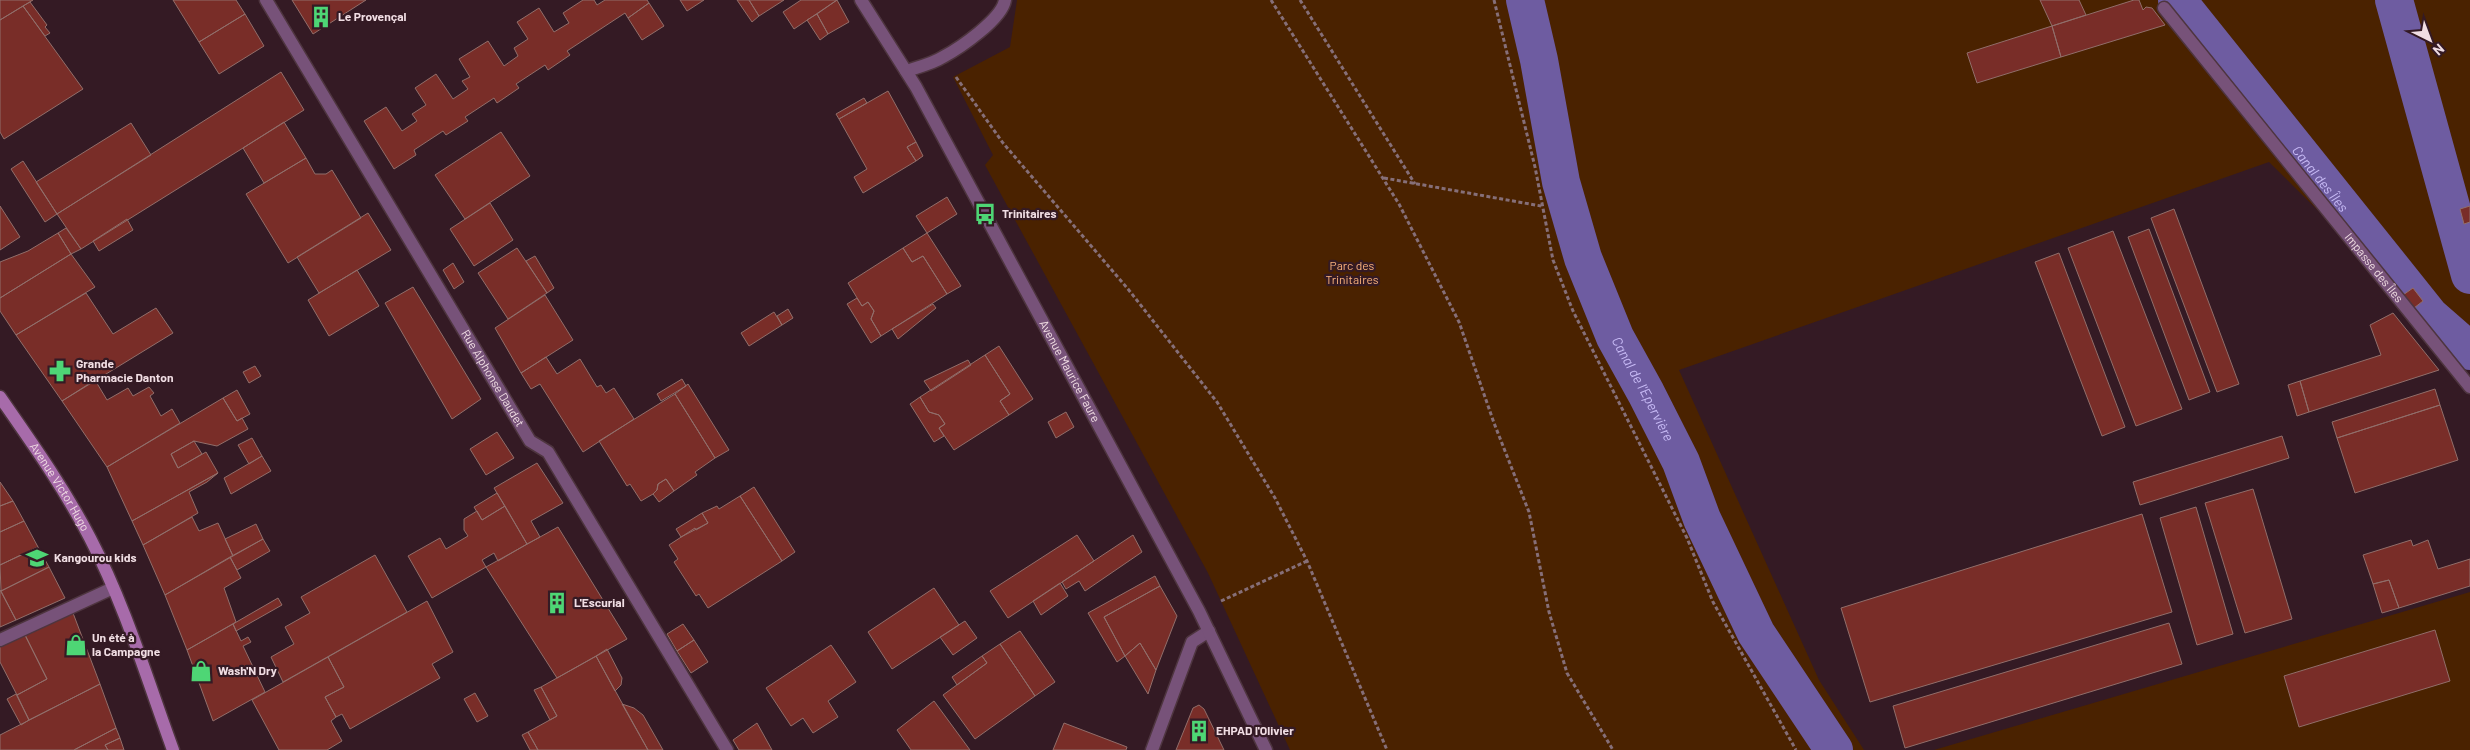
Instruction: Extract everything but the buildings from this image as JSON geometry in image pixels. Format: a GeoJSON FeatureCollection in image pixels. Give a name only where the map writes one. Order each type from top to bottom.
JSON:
{"type":"FeatureCollection","features":[{"type":"Feature","properties":{"kind":"main road","name":"Avenue Victor Hugo"},"geometry":{"type":"LineString","coordinates":[[1,401],[66,494],[113,588],[173,750]]}},
{"type":"Feature","properties":{"kind":"street","name":"Rue Alphonse Daudet"},"geometry":{"type":"LineString","coordinates":[[266,0],[530,441],[548,452],[727,750]]}},
{"type":"Feature","properties":{"kind":"street","name":"Avenue Maurice Faure"},"geometry":{"type":"LineString","coordinates":[[861,0],[906,71],[1199,611],[1266,750]]}},
{"type":"Feature","properties":{"kind":"street"},"geometry":{"type":"LineString","coordinates":[[906,71],[942,58],[990,22],[1004,6],[1005,0]]}},
{"type":"Feature","properties":{"kind":"street","name":"Impasse des Îles"},"geometry":{"type":"LineString","coordinates":[[2164,8],[2470,387]]}},
{"type":"Feature","properties":{"kind":"street"},"geometry":{"type":"LineString","coordinates":[[0,640],[113,588]]}},
{"type":"Feature","properties":{"kind":"street"},"geometry":{"type":"LineString","coordinates":[[1152,750],[1192,642],[1209,631]]}},
{"type":"Feature","properties":{"kind":"path"},"geometry":{"type":"LineString","coordinates":[[1271,0],[1384,178],[1459,322],[1494,423],[1529,512],[1549,612],[1567,673],[1613,750]]}},
{"type":"Feature","properties":{"kind":"path"},"geometry":{"type":"LineString","coordinates":[[1300,0],[1415,184]]}},
{"type":"Feature","properties":{"kind":"path"},"geometry":{"type":"LineString","coordinates":[[1494,0],[1535,167],[1541,206],[1553,260],[1573,311],[1687,538],[1713,602],[1796,750]]}},
{"type":"Feature","properties":{"kind":"path"},"geometry":{"type":"LineString","coordinates":[[942,58],[1002,143],[1128,288],[1216,402],[1275,498],[1307,561],[1387,750]]}},
{"type":"Feature","properties":{"kind":"path"},"geometry":{"type":"LineString","coordinates":[[1384,178],[1541,206]]}},
{"type":"Feature","properties":{"kind":"path"},"geometry":{"type":"LineString","coordinates":[[1199,611],[1307,561]]}},
{"type":"Feature","properties":{"kind":"green space","name":"Parc des Trinitaires"},"geometry":{"type":"Polygon","coordinates":[[[1017,0],[2470,0],[2470,357],[2465,360],[2403,295],[2269,162],[1679,370],[1819,680],[1864,750],[1290,750],[1208,573],[985,165],[993,155],[953,77],[1010,47],[1017,0]]]}},
{"type":"Feature","properties":{"kind":"green space"},"geometry":{"type":"Polygon","coordinates":[[[2470,592],[2470,750],[1934,750],[2470,592]]]}},
{"type":"Feature","properties":{"kind":"waterway","name":"Canal de l'Epervière"},"geometry":{"type":"LineString","coordinates":[[1525,0],[1539,60],[1561,182],[1583,258],[1615,337],[1681,462],[1702,519],[1756,633],[1834,750]]}},
{"type":"Feature","properties":{"kind":"waterway","name":"Canal des Îles"},"geometry":{"type":"LineString","coordinates":[[2177,0],[2430,316],[2470,351]]}},
{"type":"Feature","properties":{"kind":"waterway","name":"Canal des Îles"},"geometry":{"type":"LineString","coordinates":[[2394,0],[2470,275]]}},
{"type":"Feature","properties":{"kind":"place","name":"Le Provençal"},"geometry":{"type":"Point","coordinates":[321,17]}},
{"type":"Feature","properties":{"kind":"place","name":"Trinitaires"},"geometry":{"type":"Point","coordinates":[985,214]}},
{"type":"Feature","properties":{"kind":"place","name":"Grande Pharmacie Danton"},"geometry":{"type":"Point","coordinates":[60,371]}},
{"type":"Feature","properties":{"kind":"place","name":"Kangourou kids"},"geometry":{"type":"Point","coordinates":[37,558]}},
{"type":"Feature","properties":{"kind":"place","name":"L'Escurial"},"geometry":{"type":"Point","coordinates":[557,603]}},
{"type":"Feature","properties":{"kind":"place","name":"Un été à la Campagne"},"geometry":{"type":"Point","coordinates":[76,645]}},
{"type":"Feature","properties":{"kind":"place","name":"Wash'N Dry"},"geometry":{"type":"Point","coordinates":[201,671]}},
{"type":"Feature","properties":{"kind":"place","name":"EHPAD l'Olivier"},"geometry":{"type":"Point","coordinates":[1199,731]}}]}
